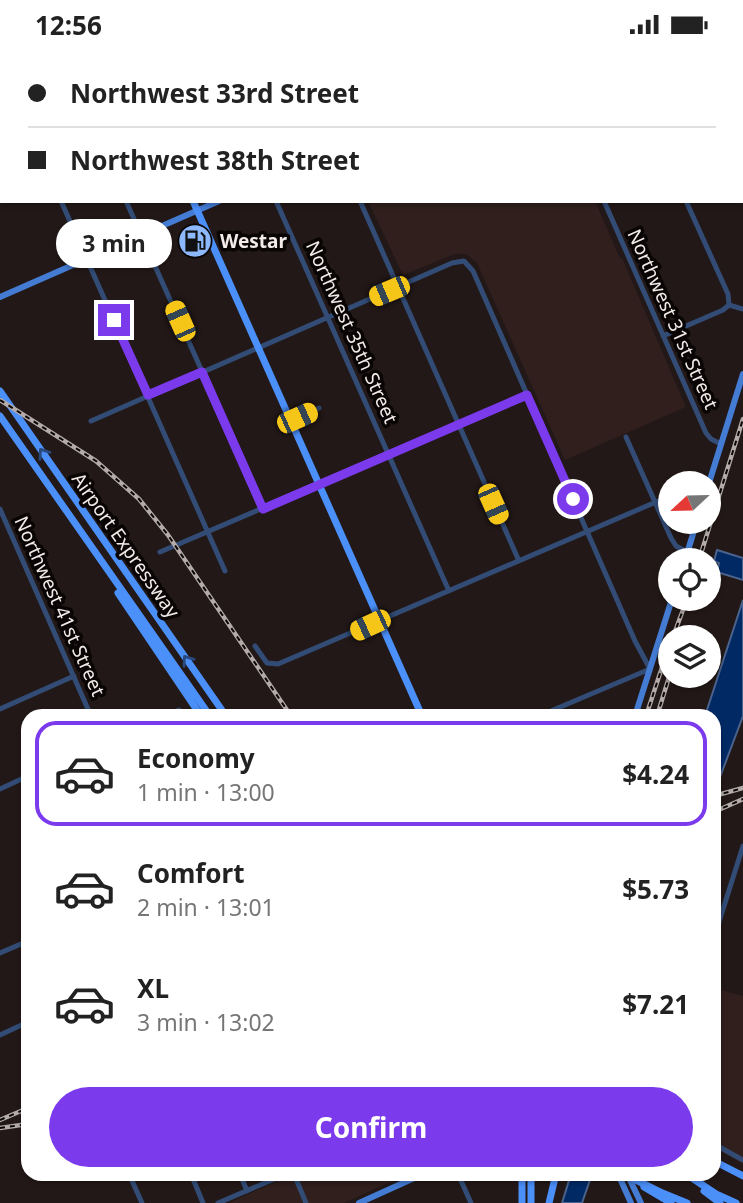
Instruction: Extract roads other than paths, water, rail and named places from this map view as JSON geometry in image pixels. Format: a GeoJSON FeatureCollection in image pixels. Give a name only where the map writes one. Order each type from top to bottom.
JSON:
{"type":"FeatureCollection","features":[{"type":"Feature","properties":{"kind":"highway"},"geometry":{"type":"LineString","coordinates":[[194,203],[419,709]]}},
{"type":"Feature","properties":{"kind":"highway","name":"Airport Expressway"},"geometry":{"type":"LineString","coordinates":[[0,391],[221,709]]}},
{"type":"Feature","properties":{"kind":"highway","name":"Airport Expressway"},"geometry":{"type":"LineString","coordinates":[[0,416],[205,709]]}},
{"type":"Feature","properties":{"kind":"highway"},"geometry":{"type":"LineString","coordinates":[[89,544],[142,630],[196,709]]}},
{"type":"Feature","properties":{"kind":"highway"},"geometry":{"type":"LineString","coordinates":[[721,1165],[743,1176]]}},
{"type":"Feature","properties":{"kind":"highway"},"geometry":{"type":"LineString","coordinates":[[522,1181],[522,1203]]}},
{"type":"Feature","properties":{"kind":"highway"},"geometry":{"type":"LineString","coordinates":[[531,1181],[531,1203]]}},
{"type":"Feature","properties":{"kind":"highway"},"geometry":{"type":"LineString","coordinates":[[549,1203],[554,1181]]}},
{"type":"Feature","properties":{"kind":"highway"},"geometry":{"type":"LineString","coordinates":[[636,1181],[671,1203]]}},
{"type":"Feature","properties":{"kind":"highway"},"geometry":{"type":"LineString","coordinates":[[636,1181],[660,1198],[688,1203]]}},
{"type":"Feature","properties":{"kind":"highway"},"geometry":{"type":"LineString","coordinates":[[695,1181],[717,1199],[736,1203]]}},
{"type":"Feature","properties":{"kind":"main road"},"geometry":{"type":"LineString","coordinates":[[0,297],[215,203]]}},
{"type":"Feature","properties":{"kind":"main road"},"geometry":{"type":"LineString","coordinates":[[713,471],[743,374]]}},
{"type":"Feature","properties":{"kind":"main road"},"geometry":{"type":"LineString","coordinates":[[637,709],[669,611]]}},
{"type":"Feature","properties":{"kind":"main road"},"geometry":{"type":"LineString","coordinates":[[359,1203],[408,1181]]}},
{"type":"Feature","properties":{"kind":"main road"},"geometry":{"type":"LineString","coordinates":[[621,1181],[631,1203]]}},
{"type":"Feature","properties":{"kind":"main road"},"geometry":{"type":"LineString","coordinates":[[630,1181],[639,1203]]}},
{"type":"Feature","properties":{"kind":"street"},"geometry":{"type":"LineString","coordinates":[[62,203],[225,571]]}},
{"type":"Feature","properties":{"kind":"street"},"geometry":{"type":"LineString","coordinates":[[127,203],[263,509]]}},
{"type":"Feature","properties":{"kind":"street","name":"Northwest 35th Street"},"geometry":{"type":"LineString","coordinates":[[277,203],[449,591]]}},
{"type":"Feature","properties":{"kind":"street"},"geometry":{"type":"LineString","coordinates":[[361,203],[519,561]]}},
{"type":"Feature","properties":{"kind":"street","name":"Northwest 31st Street"},"geometry":{"type":"LineString","coordinates":[[605,203],[708,435],[721,444]]}},
{"type":"Feature","properties":{"kind":"street"},"geometry":{"type":"LineString","coordinates":[[687,203],[728,294],[729,305]]}},
{"type":"Feature","properties":{"kind":"street"},"geometry":{"type":"LineString","coordinates":[[91,421],[452,263],[464,261],[473,271],[635,641],[650,669],[556,709]]}},
{"type":"Feature","properties":{"kind":"street"},"geometry":{"type":"LineString","coordinates":[[663,336],[729,305]]}},
{"type":"Feature","properties":{"kind":"street"},"geometry":{"type":"LineString","coordinates":[[729,305],[743,309]]}},
{"type":"Feature","properties":{"kind":"street"},"geometry":{"type":"LineString","coordinates":[[160,552],[527,395]]}},
{"type":"Feature","properties":{"kind":"street"},"geometry":{"type":"LineString","coordinates":[[290,421],[319,408]]}},
{"type":"Feature","properties":{"kind":"street"},"geometry":{"type":"LineString","coordinates":[[626,437],[654,503],[678,548]]}},
{"type":"Feature","properties":{"kind":"street"},"geometry":{"type":"LineString","coordinates":[[255,646],[265,661],[272,665],[658,501]]}},
{"type":"Feature","properties":{"kind":"street","name":"Northwest 41st Street"},"geometry":{"type":"LineString","coordinates":[[0,509],[88,709]]}},
{"type":"Feature","properties":{"kind":"street"},"geometry":{"type":"LineString","coordinates":[[0,709],[74,676]]}},
{"type":"Feature","properties":{"kind":"street"},"geometry":{"type":"LineString","coordinates":[[0,789],[21,779]]}},
{"type":"Feature","properties":{"kind":"street"},"geometry":{"type":"LineString","coordinates":[[721,919],[740,867],[743,846]]}},
{"type":"Feature","properties":{"kind":"street"},"geometry":{"type":"LineString","coordinates":[[0,953],[21,945]]}},
{"type":"Feature","properties":{"kind":"street"},"geometry":{"type":"LineString","coordinates":[[0,1035],[21,1025]]}},
{"type":"Feature","properties":{"kind":"street"},"geometry":{"type":"LineString","coordinates":[[721,1148],[743,1160]]}},
{"type":"Feature","properties":{"kind":"street"},"geometry":{"type":"LineString","coordinates":[[133,1181],[142,1203]]}},
{"type":"Feature","properties":{"kind":"street"},"geometry":{"type":"LineString","coordinates":[[194,1181],[203,1203]]}},
{"type":"Feature","properties":{"kind":"street"},"geometry":{"type":"LineString","coordinates":[[243,1181],[247,1191]]}},
{"type":"Feature","properties":{"kind":"street"},"geometry":{"type":"LineString","coordinates":[[218,1203],[270,1181]]}},
{"type":"Feature","properties":{"kind":"street"},"geometry":{"type":"LineString","coordinates":[[297,1181],[306,1203]]}},
{"type":"Feature","properties":{"kind":"street"},"geometry":{"type":"LineString","coordinates":[[461,1181],[471,1203]]}},
{"type":"Feature","properties":{"kind":"street"},"geometry":{"type":"LineString","coordinates":[[637,1194],[640,1181]]}},
{"type":"Feature","properties":{"kind":"water"},"geometry":{"type":"Polygon","coordinates":[[[721,551],[743,558],[743,580],[721,573],[721,551]]]}},
{"type":"Feature","properties":{"kind":"water"},"geometry":{"type":"Polygon","coordinates":[[[743,600],[743,716],[721,774],[721,709],[707,709],[714,688],[721,688],[721,667],[743,600]]]}},
{"type":"Feature","properties":{"kind":"water"},"geometry":{"type":"Polygon","coordinates":[[[569,1181],[590,1181],[582,1203],[562,1203],[569,1181]]]}},
{"type":"Feature","properties":{"kind":"railway"},"geometry":{"type":"LineString","coordinates":[[0,400],[96,461],[139,499],[168,535],[286,709]]}},
{"type":"Feature","properties":{"kind":"railway"},"geometry":{"type":"LineString","coordinates":[[703,548],[743,419]]}},
{"type":"Feature","properties":{"kind":"railway"},"geometry":{"type":"LineString","coordinates":[[677,625],[683,611]]}},
{"type":"Feature","properties":{"kind":"railway"},"geometry":{"type":"LineString","coordinates":[[648,709],[658,680]]}},
{"type":"Feature","properties":{"kind":"railway"},"geometry":{"type":"LineString","coordinates":[[659,709],[666,688]]}},
{"type":"Feature","properties":{"kind":"railway"},"geometry":{"type":"LineString","coordinates":[[721,794],[743,788]]}},
{"type":"Feature","properties":{"kind":"railway"},"geometry":{"type":"LineString","coordinates":[[721,809],[743,799]]}},
{"type":"Feature","properties":{"kind":"railway"},"geometry":{"type":"LineString","coordinates":[[0,1120],[21,1111]]}},
{"type":"Feature","properties":{"kind":"railway"},"geometry":{"type":"LineString","coordinates":[[0,1128],[21,1125]]}},
{"type":"Feature","properties":{"kind":"place","name":"Westar"},"geometry":{"type":"Point","coordinates":[195,241]}}]}
